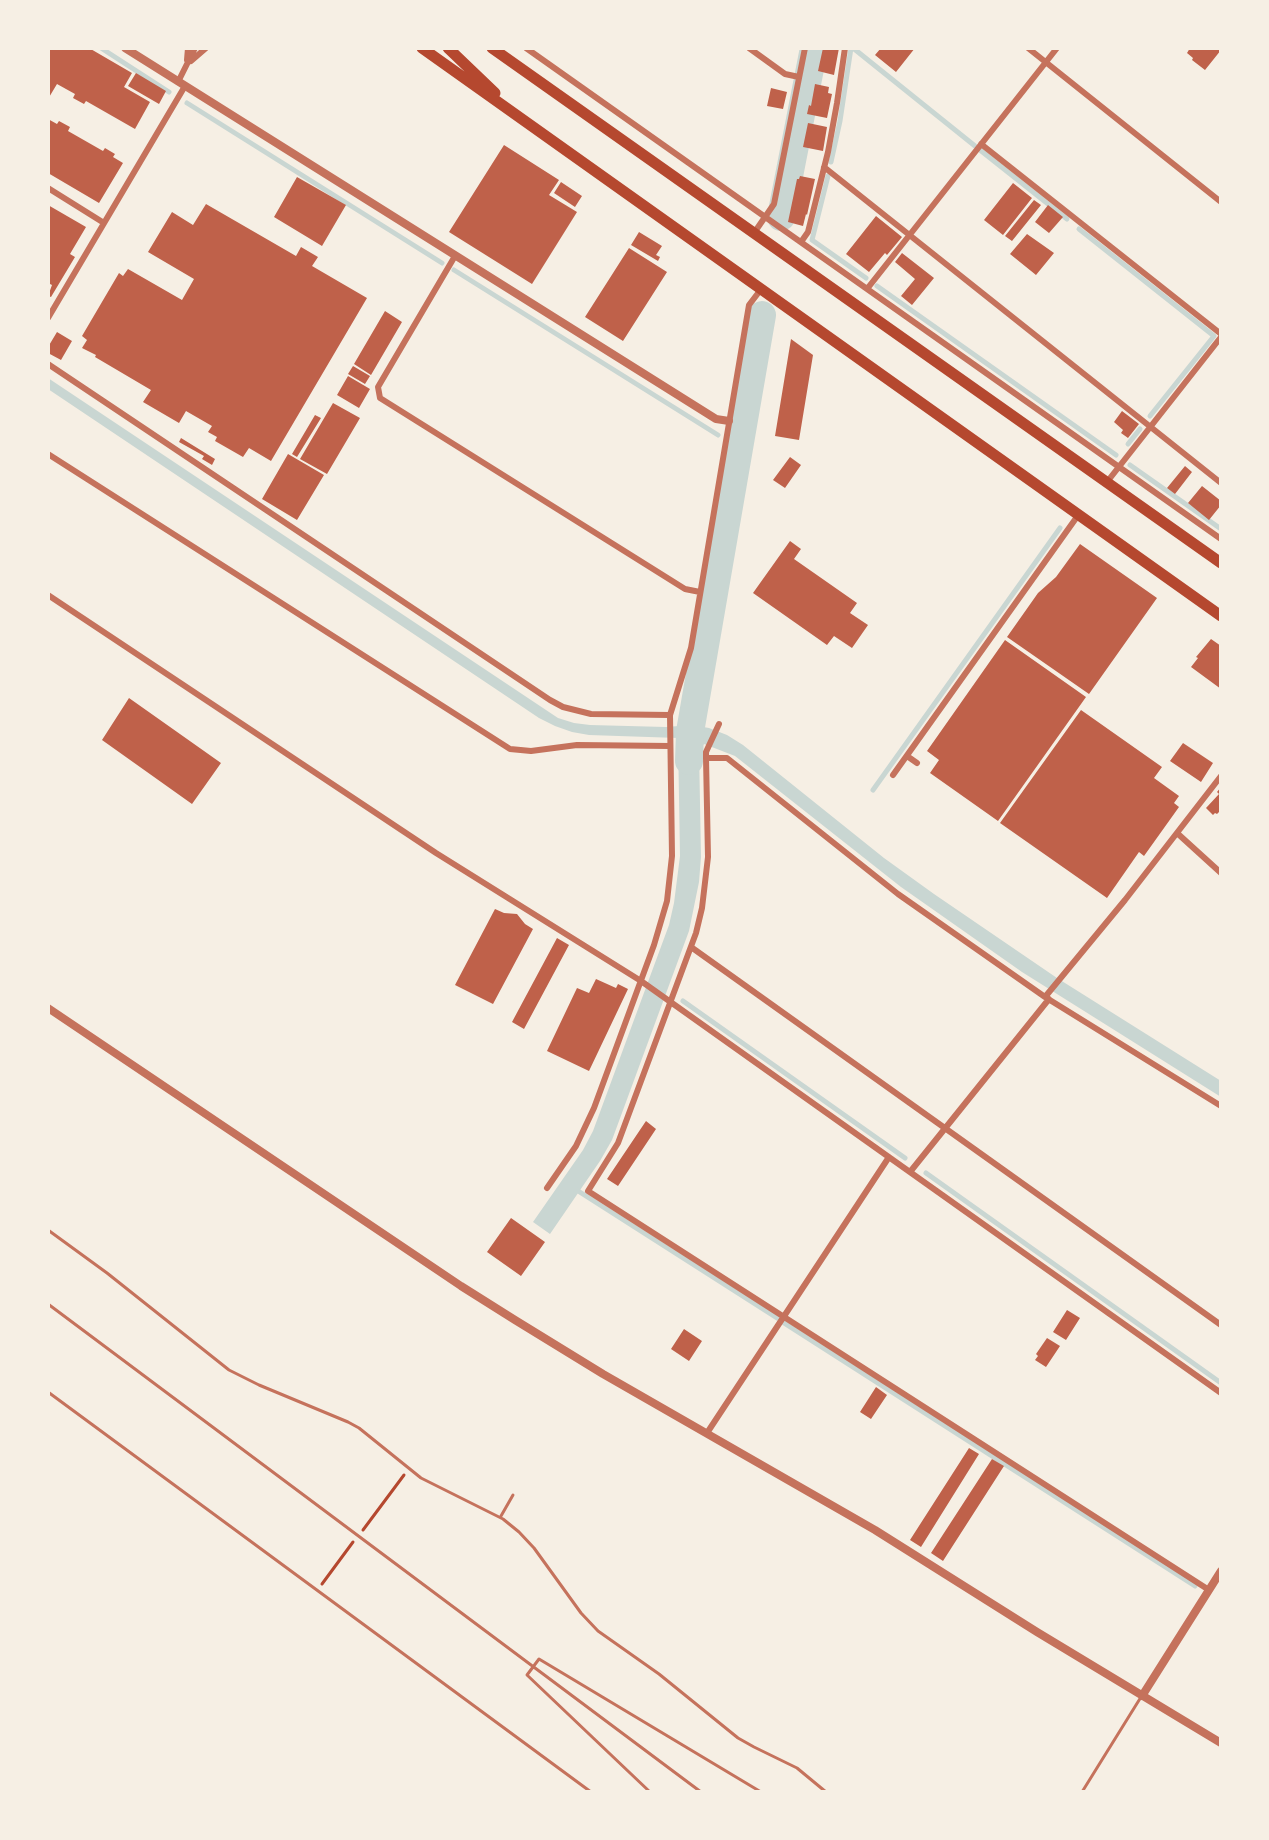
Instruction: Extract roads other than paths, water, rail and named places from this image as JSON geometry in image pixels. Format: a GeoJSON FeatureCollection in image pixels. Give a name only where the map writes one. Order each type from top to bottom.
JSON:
{"type":"FeatureCollection","features":[{"type":"Feature","properties":{"kind":"highway"},"geometry":{"type":"LineString","coordinates":[[422,48],[1221,616]]}},
{"type":"Feature","properties":{"kind":"highway"},"geometry":{"type":"LineString","coordinates":[[448,48],[515,114]]}},
{"type":"Feature","properties":{"kind":"highway"},"geometry":{"type":"LineString","coordinates":[[492,48],[1221,563]]}},
{"type":"Feature","properties":{"kind":"street"},"geometry":{"type":"LineString","coordinates":[[125,48],[716,419],[729,421]]}},
{"type":"Feature","properties":{"kind":"street"},"geometry":{"type":"LineString","coordinates":[[187,64],[188,48]]}},
{"type":"Feature","properties":{"kind":"street"},"geometry":{"type":"LineString","coordinates":[[48,318],[181,84],[195,48]]}},
{"type":"Feature","properties":{"kind":"street"},"geometry":{"type":"LineString","coordinates":[[187,64],[206,48]]}},
{"type":"Feature","properties":{"kind":"street"},"geometry":{"type":"LineString","coordinates":[[526,48],[1221,539]]}},
{"type":"Feature","properties":{"kind":"street"},"geometry":{"type":"LineString","coordinates":[[749,48],[785,74],[799,77]]}},
{"type":"Feature","properties":{"kind":"street"},"geometry":{"type":"LineString","coordinates":[[754,233],[774,204],[805,48]]}},
{"type":"Feature","properties":{"kind":"street"},"geometry":{"type":"LineString","coordinates":[[801,242],[808,232],[824,167],[845,48]]}},
{"type":"Feature","properties":{"kind":"street"},"geometry":{"type":"LineString","coordinates":[[1028,48],[1221,202]]}},
{"type":"Feature","properties":{"kind":"street"},"geometry":{"type":"LineString","coordinates":[[867,289],[1057,48]]}},
{"type":"Feature","properties":{"kind":"street"},"geometry":{"type":"LineString","coordinates":[[981,144],[1221,336],[1107,482]]}},
{"type":"Feature","properties":{"kind":"street"},"geometry":{"type":"LineString","coordinates":[[824,167],[1221,483]]}},
{"type":"Feature","properties":{"kind":"street"},"geometry":{"type":"LineString","coordinates":[[48,188],[104,223]]}},
{"type":"Feature","properties":{"kind":"street"},"geometry":{"type":"LineString","coordinates":[[455,256],[378,387],[380,398],[685,589],[700,592]]}},
{"type":"Feature","properties":{"kind":"street"},"geometry":{"type":"LineString","coordinates":[[808,272],[820,256]]}},
{"type":"Feature","properties":{"kind":"street"},"geometry":{"type":"LineString","coordinates":[[547,1188],[586,1127],[644,983],[661,923],[672,856],[670,719],[691,648],[749,305],[762,288]]}},
{"type":"Feature","properties":{"kind":"street"},"geometry":{"type":"LineString","coordinates":[[48,364],[550,700],[563,707],[591,714],[670,719]]}},
{"type":"Feature","properties":{"kind":"street"},"geometry":{"type":"LineString","coordinates":[[48,454],[510,749],[531,751],[577,745],[670,744]]}},
{"type":"Feature","properties":{"kind":"street"},"geometry":{"type":"LineString","coordinates":[[893,775],[1079,514]]}},
{"type":"Feature","properties":{"kind":"street"},"geometry":{"type":"LineString","coordinates":[[48,595],[436,853],[669,1000],[1221,1393]]}},
{"type":"Feature","properties":{"kind":"street"},"geometry":{"type":"LineString","coordinates":[[718,726],[706,758],[707,870],[702,908],[691,947],[618,1143],[588,1191],[1209,1590]]}},
{"type":"Feature","properties":{"kind":"street"},"geometry":{"type":"LineString","coordinates":[[907,756],[917,763]]}},
{"type":"Feature","properties":{"kind":"street"},"geometry":{"type":"LineString","coordinates":[[706,758],[727,758],[898,894],[1047,996],[1221,1106]]}},
{"type":"Feature","properties":{"kind":"street"},"geometry":{"type":"LineString","coordinates":[[910,1172],[1221,776]]}},
{"type":"Feature","properties":{"kind":"street"},"geometry":{"type":"LineString","coordinates":[[1177,833],[1221,873]]}},
{"type":"Feature","properties":{"kind":"street"},"geometry":{"type":"LineString","coordinates":[[691,947],[1221,1325]]}},
{"type":"Feature","properties":{"kind":"street"},"geometry":{"type":"LineString","coordinates":[[48,1008],[461,1286],[603,1374],[889,1538],[1221,1743]]}},
{"type":"Feature","properties":{"kind":"street"},"geometry":{"type":"LineString","coordinates":[[707,1433],[889,1157]]}},
{"type":"Feature","properties":{"kind":"street"},"geometry":{"type":"LineString","coordinates":[[1142,1696],[1221,1571]]}},
{"type":"Feature","properties":{"kind":"lane"},"geometry":{"type":"LineString","coordinates":[[48,1230],[229,1370],[348,1422],[408,1469],[501,1518],[534,1548],[581,1613],[598,1631],[659,1674],[738,1738],[797,1768],[826,1792]]}},
{"type":"Feature","properties":{"kind":"lane"},"geometry":{"type":"LineString","coordinates":[[48,1304],[701,1792]]}},
{"type":"Feature","properties":{"kind":"lane"},"geometry":{"type":"LineString","coordinates":[[48,1392],[591,1792]]}},
{"type":"Feature","properties":{"kind":"lane"},"geometry":{"type":"LineString","coordinates":[[501,1518],[513,1495]]}},
{"type":"Feature","properties":{"kind":"lane"},"geometry":{"type":"LineString","coordinates":[[650,1792],[527,1675],[539,1659],[761,1792]]}},
{"type":"Feature","properties":{"kind":"lane"},"geometry":{"type":"LineString","coordinates":[[1082,1792],[1142,1696]]}},
{"type":"Feature","properties":{"kind":"waterway"},"geometry":{"type":"LineString","coordinates":[[101,48],[169,92]]}},
{"type":"Feature","properties":{"kind":"waterway"},"geometry":{"type":"LineString","coordinates":[[781,217],[814,48]]}},
{"type":"Feature","properties":{"kind":"waterway"},"geometry":{"type":"LineString","coordinates":[[831,162],[851,48]]}},
{"type":"Feature","properties":{"kind":"waterway"},"geometry":{"type":"LineString","coordinates":[[853,48],[975,146]]}},
{"type":"Feature","properties":{"kind":"waterway"},"geometry":{"type":"LineString","coordinates":[[187,103],[442,263]]}},
{"type":"Feature","properties":{"kind":"waterway"},"geometry":{"type":"LineString","coordinates":[[980,150],[1067,219]]}},
{"type":"Feature","properties":{"kind":"waterway"},"geometry":{"type":"LineString","coordinates":[[828,176],[812,240],[866,278]]}},
{"type":"Feature","properties":{"kind":"waterway"},"geometry":{"type":"LineString","coordinates":[[1079,229],[1214,336],[1150,416]]}},
{"type":"Feature","properties":{"kind":"waterway"},"geometry":{"type":"LineString","coordinates":[[454,270],[718,435]]}},
{"type":"Feature","properties":{"kind":"waterway"},"geometry":{"type":"LineString","coordinates":[[877,286],[1116,455]]}},
{"type":"Feature","properties":{"kind":"waterway"},"geometry":{"type":"LineString","coordinates":[[689,761],[690,732],[762,315]]}},
{"type":"Feature","properties":{"kind":"waterway"},"geometry":{"type":"LineString","coordinates":[[1128,444],[1140,429]]}},
{"type":"Feature","properties":{"kind":"waterway"},"geometry":{"type":"LineString","coordinates":[[735,446],[739,448]]}},
{"type":"Feature","properties":{"kind":"waterway"},"geometry":{"type":"LineString","coordinates":[[1130,465],[1221,529]]}},
{"type":"Feature","properties":{"kind":"waterway"},"geometry":{"type":"LineString","coordinates":[[873,790],[1060,528]]}},
{"type":"Feature","properties":{"kind":"waterway"},"geometry":{"type":"LineString","coordinates":[[683,1001],[905,1158]]}},
{"type":"Feature","properties":{"kind":"waterway"},"geometry":{"type":"LineString","coordinates":[[926,1173],[1221,1383]]}},
{"type":"Feature","properties":{"kind":"waterway"},"geometry":{"type":"LineString","coordinates":[[575,1189],[777,1318]]}},
{"type":"Feature","properties":{"kind":"waterway"},"geometry":{"type":"LineString","coordinates":[[784,1323],[1195,1586]]}}]}
